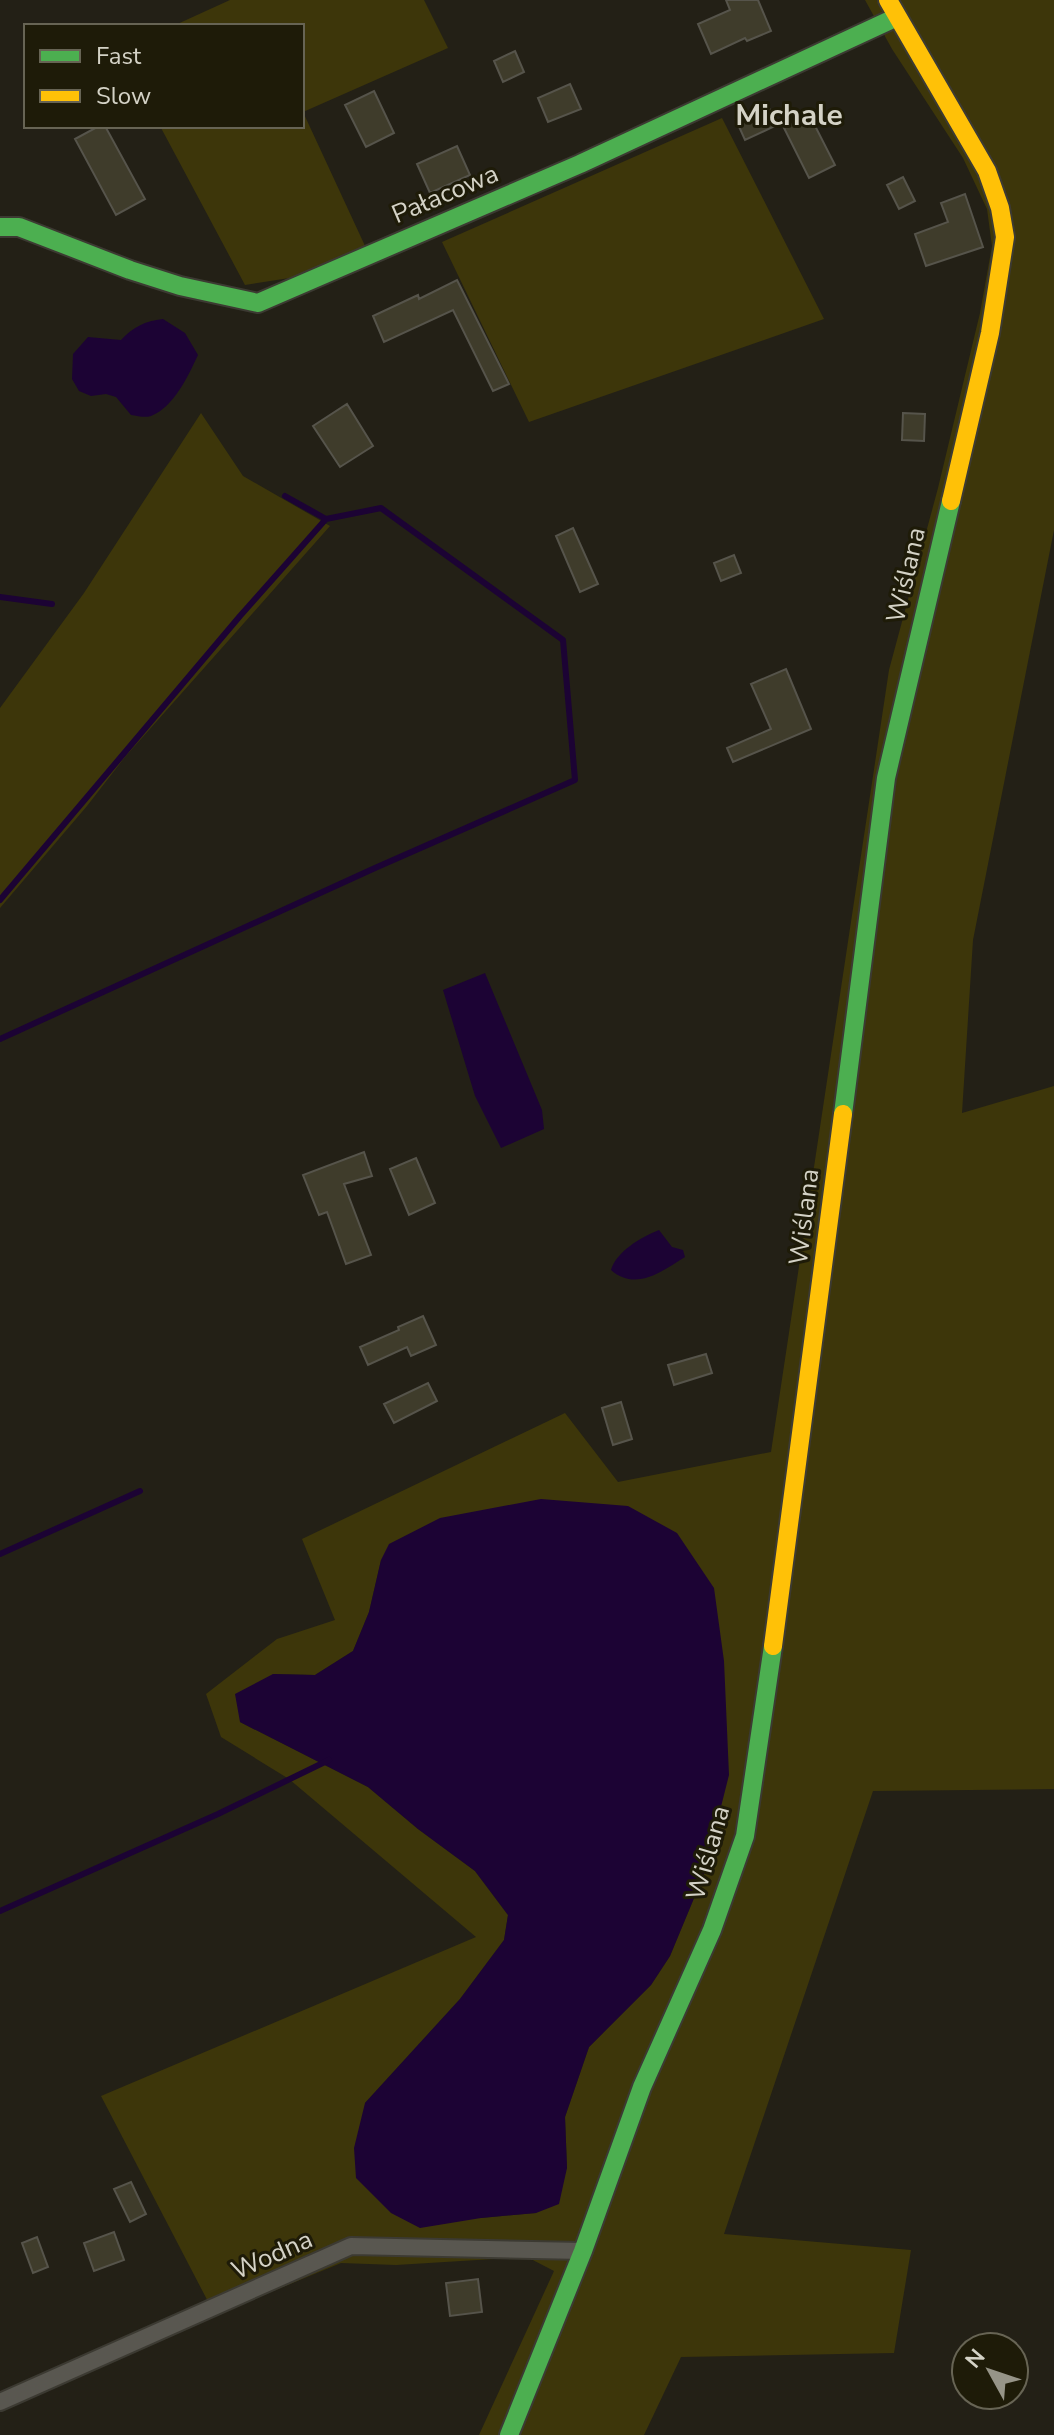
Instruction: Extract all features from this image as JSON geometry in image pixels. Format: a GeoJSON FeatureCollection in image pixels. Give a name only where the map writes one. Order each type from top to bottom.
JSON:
{"type":"FeatureCollection","features":[{"type":"Feature","properties":{"kind":"street","name":"Pałacowa"},"geometry":{"type":"LineString","coordinates":[[0,227],[19,227],[180,286],[258,303],[580,164],[893,8]]}},
{"type":"Feature","properties":{"kind":"street","name":"Wiślana"},"geometry":{"type":"LineString","coordinates":[[509,2435],[583,2251],[642,2087],[712,1930],[745,1836],[787,1547],[886,778],[990,333],[1000,274],[1005,237],[1000,208],[987,171],[893,8]]}},
{"type":"Feature","properties":{"kind":"street","name":"Wodna"},"geometry":{"type":"LineString","coordinates":[[0,2402],[351,2246],[583,2251]]}},
{"type":"Feature","properties":{"kind":"shaded area"},"geometry":{"type":"Polygon","coordinates":[[[230,0],[424,0],[448,48],[304,112],[304,24],[177,24],[230,0]]]}},
{"type":"Feature","properties":{"kind":"shaded area"},"geometry":{"type":"Polygon","coordinates":[[[865,0],[1054,0],[1054,530],[973,940],[962,1113],[1054,1086],[1054,1789],[873,1791],[724,2234],[911,2250],[894,2353],[681,2357],[644,2435],[479,2435],[554,2271],[527,2257],[396,2265],[341,2263],[215,2315],[101,2096],[476,1937],[289,1779],[221,1737],[206,1694],[277,1639],[335,1620],[302,1539],[565,1413],[618,1482],[771,1452],[889,670],[938,488],[980,313],[992,246],[987,209],[963,158],[892,49],[865,0]],[[381,1560],[369,1612],[353,1651],[315,1675],[273,1674],[240,1722],[368,1787],[475,1871],[508,1915],[504,1940],[460,1999],[365,2103],[481,2218],[536,2213],[567,2168],[565,2117],[589,2047],[651,1985],[670,1956],[704,1874],[381,1560]]]}},
{"type":"Feature","properties":{"kind":"shaded area"},"geometry":{"type":"Polygon","coordinates":[[[304,114],[366,248],[296,277],[245,285],[161,128],[304,128],[304,114]]]}},
{"type":"Feature","properties":{"kind":"shaded area"},"geometry":{"type":"Polygon","coordinates":[[[722,118],[824,319],[529,422],[442,242],[722,118]]]}},
{"type":"Feature","properties":{"kind":"shaded area"},"geometry":{"type":"Polygon","coordinates":[[[163,319],[185,333],[198,355],[167,406],[151,416],[131,415],[116,397],[106,394],[91,396],[79,391],[72,379],[73,354],[88,337],[121,340],[140,325],[163,319]]]}},
{"type":"Feature","properties":{"kind":"shaded area"},"geometry":{"type":"Polygon","coordinates":[[[201,413],[243,476],[330,526],[125,757],[0,908],[0,708],[84,593],[201,413]]]}},
{"type":"Feature","properties":{"kind":"shaded area"},"geometry":{"type":"Polygon","coordinates":[[[485,973],[542,1110],[544,1129],[501,1148],[475,1096],[443,990],[485,973]]]}},
{"type":"Feature","properties":{"kind":"shaded area"},"geometry":{"type":"Polygon","coordinates":[[[659,1230],[672,1247],[683,1250],[685,1257],[658,1273],[639,1279],[620,1276],[611,1270],[624,1251],[659,1230]]]}},
{"type":"Feature","properties":{"kind":"shaded area"},"geometry":{"type":"Polygon","coordinates":[[[541,1499],[628,1506],[677,1533],[714,1588],[724,1661],[729,1775],[704,1874],[670,1956],[651,1985],[589,2047],[565,2117],[567,2168],[559,2204],[536,2213],[420,2228],[391,2213],[356,2178],[354,2148],[365,2103],[460,1999],[504,1940],[508,1915],[475,1871],[368,1787],[240,1722],[235,1694],[273,1674],[315,1675],[353,1651],[369,1612],[381,1560],[389,1544],[440,1518],[541,1499]]]}},
{"type":"Feature","properties":{"kind":"building"},"geometry":{"type":"Polygon","coordinates":[[[726,0],[758,0],[771,31],[747,41],[745,38],[711,54],[698,24],[730,10],[726,0]]]}},
{"type":"Feature","properties":{"kind":"building"},"geometry":{"type":"Polygon","coordinates":[[[515,51],[524,72],[503,82],[494,61],[515,51]]]}},
{"type":"Feature","properties":{"kind":"building"},"geometry":{"type":"Polygon","coordinates":[[[570,84],[581,109],[548,122],[538,98],[570,84]]]}},
{"type":"Feature","properties":{"kind":"building"},"geometry":{"type":"Polygon","coordinates":[[[374,91],[394,133],[366,147],[345,105],[374,91]]]}},
{"type":"Feature","properties":{"kind":"building"},"geometry":{"type":"Polygon","coordinates":[[[768,106],[777,125],[745,140],[736,120],[768,106]]]}},
{"type":"Feature","properties":{"kind":"building"},"geometry":{"type":"Polygon","coordinates":[[[810,116],[835,165],[809,178],[784,128],[810,116]]]}},
{"type":"Feature","properties":{"kind":"building"},"geometry":{"type":"Polygon","coordinates":[[[95,128],[106,128],[145,199],[116,215],[75,139],[95,128]]]}},
{"type":"Feature","properties":{"kind":"building"},"geometry":{"type":"Polygon","coordinates":[[[457,146],[470,175],[430,193],[417,164],[457,146]]]}},
{"type":"Feature","properties":{"kind":"building"},"geometry":{"type":"Polygon","coordinates":[[[903,177],[915,201],[899,209],[887,185],[903,177]]]}},
{"type":"Feature","properties":{"kind":"building"},"geometry":{"type":"Polygon","coordinates":[[[965,194],[983,247],[926,266],[915,234],[948,222],[941,203],[965,194]]]}},
{"type":"Feature","properties":{"kind":"building"},"geometry":{"type":"Polygon","coordinates":[[[457,280],[509,384],[493,391],[453,310],[384,342],[373,316],[418,295],[419,299],[457,280]]]}},
{"type":"Feature","properties":{"kind":"building"},"geometry":{"type":"Polygon","coordinates":[[[347,404],[373,446],[340,467],[313,426],[347,404]]]}},
{"type":"Feature","properties":{"kind":"building"},"geometry":{"type":"Polygon","coordinates":[[[903,413],[925,414],[924,441],[902,440],[903,413]]]}},
{"type":"Feature","properties":{"kind":"building"},"geometry":{"type":"Polygon","coordinates":[[[573,528],[598,584],[580,592],[556,536],[573,528]]]}},
{"type":"Feature","properties":{"kind":"building"},"geometry":{"type":"Polygon","coordinates":[[[734,555],[741,573],[721,581],[714,563],[734,555]]]}},
{"type":"Feature","properties":{"kind":"building"},"geometry":{"type":"Polygon","coordinates":[[[786,669],[811,729],[733,762],[727,748],[771,729],[751,684],[786,669]]]}},
{"type":"Feature","properties":{"kind":"building"},"geometry":{"type":"Polygon","coordinates":[[[364,1152],[372,1176],[344,1184],[371,1255],[346,1264],[327,1212],[319,1215],[303,1175],[364,1152]]]}},
{"type":"Feature","properties":{"kind":"building"},"geometry":{"type":"Polygon","coordinates":[[[416,1158],[435,1203],[409,1215],[390,1169],[416,1158]]]}},
{"type":"Feature","properties":{"kind":"building"},"geometry":{"type":"Polygon","coordinates":[[[423,1316],[436,1345],[411,1356],[407,1347],[368,1365],[360,1347],[423,1316]]]}},
{"type":"Feature","properties":{"kind":"building"},"geometry":{"type":"Polygon","coordinates":[[[706,1354],[712,1373],[674,1385],[668,1365],[706,1354]]]}},
{"type":"Feature","properties":{"kind":"building"},"geometry":{"type":"Polygon","coordinates":[[[428,1383],[437,1401],[394,1423],[384,1404],[428,1383]]]}},
{"type":"Feature","properties":{"kind":"building"},"geometry":{"type":"Polygon","coordinates":[[[621,1402],[632,1439],[613,1445],[602,1408],[621,1402]]]}},
{"type":"Feature","properties":{"kind":"building"},"geometry":{"type":"Polygon","coordinates":[[[131,2182],[146,2214],[130,2222],[114,2189],[131,2182]]]}},
{"type":"Feature","properties":{"kind":"building"},"geometry":{"type":"Polygon","coordinates":[[[114,2232],[124,2260],[94,2271],[84,2243],[114,2232]]]}},
{"type":"Feature","properties":{"kind":"building"},"geometry":{"type":"Polygon","coordinates":[[[37,2237],[48,2267],[33,2273],[22,2243],[37,2237]]]}},
{"type":"Feature","properties":{"kind":"building"},"geometry":{"type":"Polygon","coordinates":[[[478,2279],[482,2312],[450,2316],[446,2283],[478,2279]]]}},
{"type":"Feature","properties":{"kind":"waterway"},"geometry":{"type":"LineString","coordinates":[[0,1039],[575,780],[563,640],[381,508],[326,519],[285,496]]}},
{"type":"Feature","properties":{"kind":"waterway"},"geometry":{"type":"LineString","coordinates":[[0,900],[326,519]]}},
{"type":"Feature","properties":{"kind":"waterway"},"geometry":{"type":"LineString","coordinates":[[0,597],[52,604]]}},
{"type":"Feature","properties":{"kind":"waterway"},"geometry":{"type":"LineString","coordinates":[[0,1554],[140,1491]]}},
{"type":"Feature","properties":{"kind":"waterway"},"geometry":{"type":"LineString","coordinates":[[0,1911],[218,1814],[329,1760]]}},
{"type":"Feature","properties":{"kind":"traffic: fast"},"geometry":{"type":"LineString","coordinates":[[0,227],[19,227],[180,286],[258,303],[580,164],[897,17]]}},
{"type":"Feature","properties":{"kind":"traffic: fast"},"geometry":{"type":"LineString","coordinates":[[843,1114],[886,778],[951,501]]}},
{"type":"Feature","properties":{"kind":"traffic: fast"},"geometry":{"type":"LineString","coordinates":[[509,2435],[583,2251],[642,2087],[712,1930],[745,1836],[773,1646]]}},
{"type":"Feature","properties":{"kind":"traffic: slow"},"geometry":{"type":"LineString","coordinates":[[888,0],[987,171],[1000,208],[1005,237],[990,333],[951,501]]}},
{"type":"Feature","properties":{"kind":"traffic: slow"},"geometry":{"type":"LineString","coordinates":[[773,1646],[843,1114]]}},
{"type":"Feature","properties":{"kind":"district","name":"Michale"},"geometry":{"type":"Point","coordinates":[789,115]}}]}
